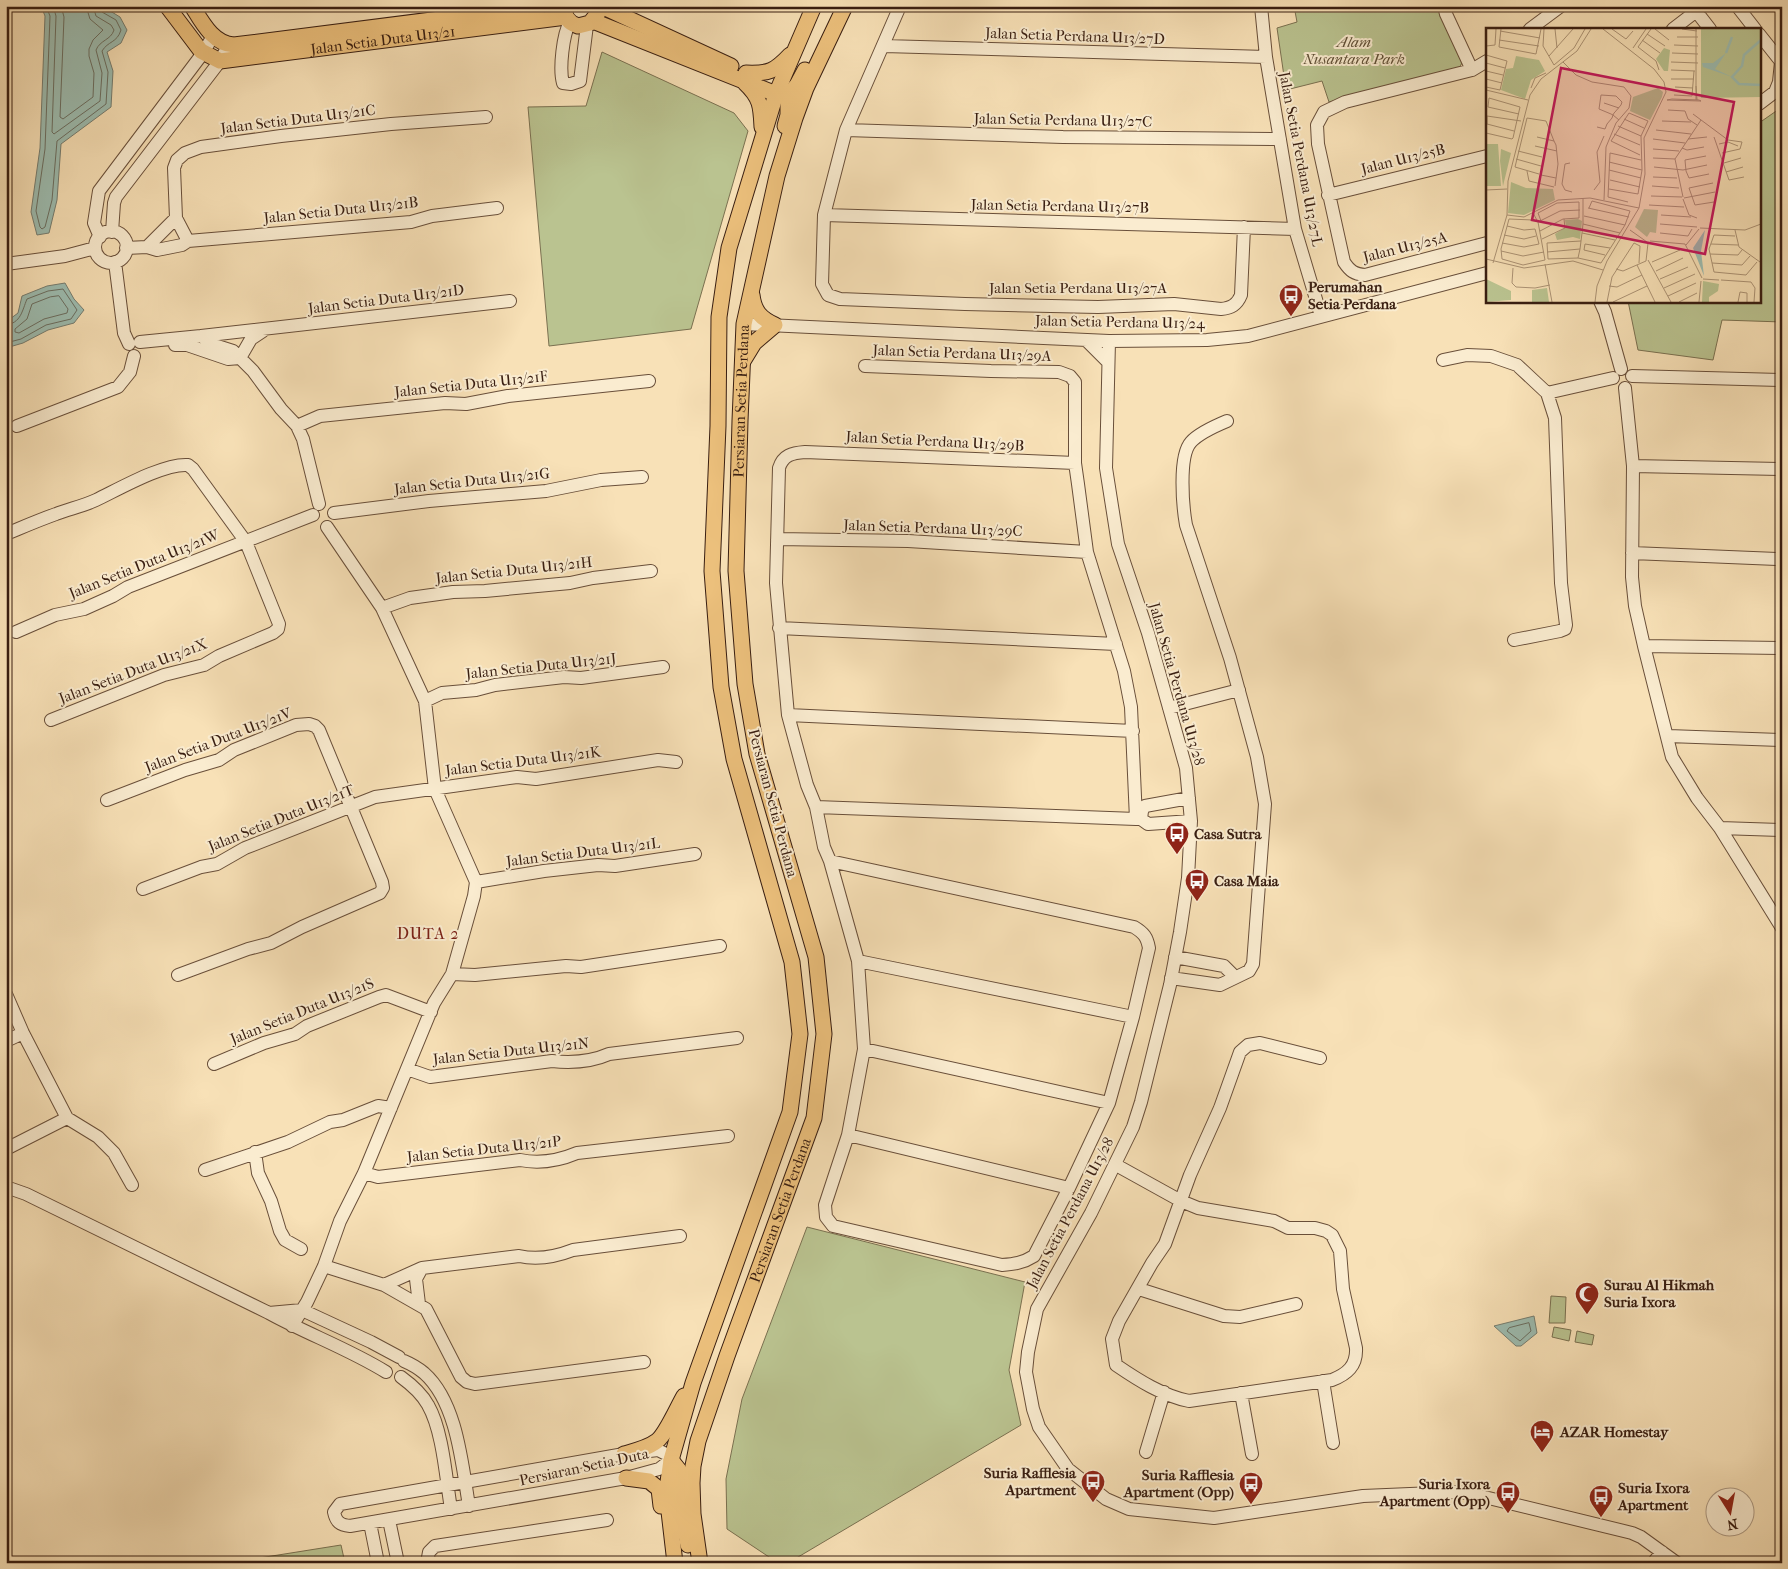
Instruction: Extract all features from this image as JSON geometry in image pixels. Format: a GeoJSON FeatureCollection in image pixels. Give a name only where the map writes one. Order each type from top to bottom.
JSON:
{"type":"FeatureCollection","features":[{"type":"Feature","properties":{"kind":"main road"},"geometry":{"type":"LineString","coordinates":[[167,6],[203,53],[220,61]]}},
{"type":"Feature","properties":{"kind":"main road"},"geometry":{"type":"LineString","coordinates":[[192,6],[213,36],[229,44]]}},
{"type":"Feature","properties":{"kind":"main road","name":"Jalan Setia Duta U13/21"},"geometry":{"type":"LineString","coordinates":[[229,44],[541,6]]}},
{"type":"Feature","properties":{"kind":"main road"},"geometry":{"type":"LineString","coordinates":[[762,136],[760,104],[755,92],[744,77],[599,6],[597,16],[590,23],[744,77],[781,92],[797,85],[824,33],[843,9]]}},
{"type":"Feature","properties":{"kind":"main road","name":"Persiaran Setia Perdana"},"geometry":{"type":"LineString","coordinates":[[675,1563],[668,1503],[671,1460],[692,1383],[790,1112],[800,1034],[792,962],[734,759],[721,687],[712,571],[718,426],[719,317],[729,248],[762,136],[814,6]]}},
{"type":"Feature","properties":{"kind":"main road","name":"Persiaran Setia Perdana"},"geometry":{"type":"LineString","coordinates":[[699,1563],[693,1514],[693,1466],[698,1441],[814,1118],[824,1034],[816,957],[758,754],[745,684],[736,571],[744,324],[777,176],[806,88],[843,9]]}},
{"type":"Feature","properties":{"kind":"main road","name":"Jalan Setia Duta U13/21"},"geometry":{"type":"LineString","coordinates":[[220,61],[567,15],[578,26],[590,23]]}},
{"type":"Feature","properties":{"kind":"main road"},"geometry":{"type":"LineString","coordinates":[[744,77],[763,74],[779,67],[795,50]]}},
{"type":"Feature","properties":{"kind":"main road"},"geometry":{"type":"LineString","coordinates":[[771,204],[774,163],[788,115],[781,92]]}},
{"type":"Feature","properties":{"kind":"main road"},"geometry":{"type":"LineString","coordinates":[[742,362],[754,343],[775,325],[757,314],[753,305],[751,291]]}},
{"type":"Feature","properties":{"kind":"main road"},"geometry":{"type":"LineString","coordinates":[[719,341],[744,324],[722,299]]}},
{"type":"Feature","properties":{"kind":"main road"},"geometry":{"type":"LineString","coordinates":[[699,1563],[687,1543],[682,1514],[682,1480],[679,1470],[671,1460],[682,1452],[688,1441],[705,1391],[727,1356]]}},
{"type":"Feature","properties":{"kind":"main road"},"geometry":{"type":"LineString","coordinates":[[624,1454],[643,1448],[658,1440],[667,1429],[674,1411],[692,1383]]}},
{"type":"Feature","properties":{"kind":"main road"},"geometry":{"type":"LineString","coordinates":[[626,1478],[649,1481],[659,1489],[663,1516],[672,1541]]}},
{"type":"Feature","properties":{"kind":"street"},"geometry":{"type":"LineString","coordinates":[[824,215],[846,130],[900,6]]}},
{"type":"Feature","properties":{"kind":"street","name":"Jalan Setia Perdana U13/27L"},"geometry":{"type":"LineString","coordinates":[[1261,6],[1266,57],[1295,229],[1321,316]]}},
{"type":"Feature","properties":{"kind":"street"},"geometry":{"type":"LineString","coordinates":[[1444,6],[1472,70]]}},
{"type":"Feature","properties":{"kind":"street"},"geometry":{"type":"LineString","coordinates":[[1531,28],[1561,6]]}},
{"type":"Feature","properties":{"kind":"street"},"geometry":{"type":"LineString","coordinates":[[1737,6],[1754,28]]}},
{"type":"Feature","properties":{"kind":"street"},"geometry":{"type":"LineString","coordinates":[[1674,28],[1699,9],[1709,28]]}},
{"type":"Feature","properties":{"kind":"street"},"geometry":{"type":"LineString","coordinates":[[567,15],[561,75],[563,83],[571,84],[580,81],[590,23]]}},
{"type":"Feature","properties":{"kind":"street"},"geometry":{"type":"LineString","coordinates":[[1760,35],[1782,62],[1778,89],[1760,103]]}},
{"type":"Feature","properties":{"kind":"street"},"geometry":{"type":"LineString","coordinates":[[6,264],[64,256],[97,242],[107,232],[121,236],[126,244],[123,257],[116,262],[110,263],[101,260],[96,253],[97,242],[94,223],[98,191],[203,53],[213,36]]}},
{"type":"Feature","properties":{"kind":"street"},"geometry":{"type":"LineString","coordinates":[[112,232],[116,197],[220,61],[229,44]]}},
{"type":"Feature","properties":{"kind":"street","name":"Jalan Setia Perdana U13/27D"},"geometry":{"type":"LineString","coordinates":[[884,46],[1266,57]]}},
{"type":"Feature","properties":{"kind":"street"},"geometry":{"type":"LineString","coordinates":[[1328,195],[1318,144],[1317,125],[1324,112],[1345,102],[1472,70],[1486,62]]}},
{"type":"Feature","properties":{"kind":"street","name":"Jalan Setia Duta U13/21C"},"geometry":{"type":"LineString","coordinates":[[176,218],[174,168],[177,160],[185,153],[201,147],[391,124],[486,116]]}},
{"type":"Feature","properties":{"kind":"street","name":"Jalan Setia Perdana U13/27C"},"geometry":{"type":"LineString","coordinates":[[846,130],[1063,137],[1280,139]]}},
{"type":"Feature","properties":{"kind":"street","name":"Jalan U13/25B"},"geometry":{"type":"LineString","coordinates":[[1328,195],[1486,156]]}},
{"type":"Feature","properties":{"kind":"street","name":"Jalan U13/25A"},"geometry":{"type":"LineString","coordinates":[[1328,195],[1344,262],[1349,270],[1355,274],[1365,275],[1486,243]]}},
{"type":"Feature","properties":{"kind":"street","name":"Jalan Setia Duta U13/21B"},"geometry":{"type":"LineString","coordinates":[[126,248],[168,249],[188,241],[411,222],[432,216],[496,208]]}},
{"type":"Feature","properties":{"kind":"street","name":"Jalan Setia Perdana U13/27B"},"geometry":{"type":"LineString","coordinates":[[824,215],[1295,229]]}},
{"type":"Feature","properties":{"kind":"street","name":"Jalan Setia Perdana U13/27A"},"geometry":{"type":"LineString","coordinates":[[824,215],[822,284],[828,296],[840,299],[1079,306],[1174,304],[1221,309],[1228,308],[1239,302],[1241,296],[1244,227]]}},
{"type":"Feature","properties":{"kind":"street"},"geometry":{"type":"LineString","coordinates":[[147,247],[176,218],[188,241]]}},
{"type":"Feature","properties":{"kind":"street"},"geometry":{"type":"LineString","coordinates":[[116,262],[124,333],[136,348]]}},
{"type":"Feature","properties":{"kind":"street","name":"Jalan Setia Perdana U13/24"},"geometry":{"type":"LineString","coordinates":[[744,324],[1109,341],[1207,340],[1248,336],[1486,272]]}},
{"type":"Feature","properties":{"kind":"street","name":"Jalan Setia Duta U13/21D"},"geometry":{"type":"LineString","coordinates":[[136,348],[201,336],[510,301]]}},
{"type":"Feature","properties":{"kind":"street"},"geometry":{"type":"LineString","coordinates":[[1600,302],[1622,374],[1630,385],[1625,388],[1633,466],[1632,577],[1635,606],[1672,757],[1697,798],[1720,828],[1781,926]]}},
{"type":"Feature","properties":{"kind":"street"},"geometry":{"type":"LineString","coordinates":[[240,358],[251,339],[266,330]]}},
{"type":"Feature","properties":{"kind":"street"},"geometry":{"type":"LineString","coordinates":[[201,336],[214,345],[233,351],[297,426],[303,439],[316,510],[314,518],[326,527],[382,608],[425,701],[435,789],[476,882],[474,896],[452,974],[431,1012],[364,1173],[340,1221],[324,1266],[292,1326]]}},
{"type":"Feature","properties":{"kind":"street"},"geometry":{"type":"LineString","coordinates":[[1086,340],[1108,362],[1121,348],[1132,341]]}},
{"type":"Feature","properties":{"kind":"street","name":"Jalan Setia Perdana U13/28"},"geometry":{"type":"LineString","coordinates":[[1109,341],[1106,468],[1118,544],[1148,633],[1186,768],[1191,821],[1188,878],[1171,978],[1134,1127],[1091,1213],[1037,1309],[1026,1372],[1033,1409],[1039,1427],[1068,1469],[1106,1499],[1129,1509],[1214,1518],[1363,1496],[1468,1493],[1632,1533],[1677,1563]]}},
{"type":"Feature","properties":{"kind":"street"},"geometry":{"type":"LineString","coordinates":[[136,348],[179,344],[228,359],[240,358]]}},
{"type":"Feature","properties":{"kind":"street"},"geometry":{"type":"LineString","coordinates":[[18,426],[118,387],[130,372],[136,348]]}},
{"type":"Feature","properties":{"kind":"street"},"geometry":{"type":"LineString","coordinates":[[1443,360],[1467,355],[1491,356],[1517,365],[1548,394],[1555,418],[1561,583],[1566,625],[1565,629],[1560,631],[1514,640]]}},
{"type":"Feature","properties":{"kind":"street","name":"Jalan Setia Perdana U13/29A"},"geometry":{"type":"LineString","coordinates":[[865,366],[1058,372],[1070,376],[1075,382],[1075,463]]}},
{"type":"Feature","properties":{"kind":"street"},"geometry":{"type":"LineString","coordinates":[[1548,394],[1622,374],[1782,380]]}},
{"type":"Feature","properties":{"kind":"street","name":"Jalan Setia Duta U13/21F"},"geometry":{"type":"LineString","coordinates":[[297,426],[320,416],[445,403],[466,404],[508,396],[650,381]]}},
{"type":"Feature","properties":{"kind":"street"},"geometry":{"type":"LineString","coordinates":[[1171,978],[1220,985],[1235,977],[1242,976],[1249,971],[1253,964],[1265,804],[1257,757],[1239,690],[1186,526],[1183,510],[1184,453],[1191,442],[1227,420]]}},
{"type":"Feature","properties":{"kind":"street","name":"Jalan Setia Perdana U13/29B"},"geometry":{"type":"LineString","coordinates":[[777,539],[779,468],[786,456],[793,453],[1075,463]]}},
{"type":"Feature","properties":{"kind":"street"},"geometry":{"type":"LineString","coordinates":[[1075,463],[1087,552],[1124,671],[1131,707],[1139,819]]}},
{"type":"Feature","properties":{"kind":"street"},"geometry":{"type":"LineString","coordinates":[[6,534],[82,506],[117,488],[172,466],[188,465],[193,469],[246,542]]}},
{"type":"Feature","properties":{"kind":"street"},"geometry":{"type":"LineString","coordinates":[[1633,466],[1782,469]]}},
{"type":"Feature","properties":{"kind":"street","name":"Jalan Setia Duta U13/21G"},"geometry":{"type":"LineString","coordinates":[[334,514],[429,501],[546,491],[601,480],[642,477]]}},
{"type":"Feature","properties":{"kind":"street"},"geometry":{"type":"LineString","coordinates":[[316,510],[334,514],[335,521],[326,527]]}},
{"type":"Feature","properties":{"kind":"street","name":"Jalan Setia Duta U13/21W"},"geometry":{"type":"LineString","coordinates":[[16,632],[55,615],[84,609],[128,587],[228,547],[246,542],[316,510]]}},
{"type":"Feature","properties":{"kind":"street"},"geometry":{"type":"LineString","coordinates":[[777,539],[776,583],[788,715],[816,807],[824,847],[830,861],[858,962],[864,1049],[848,1135],[825,1205],[826,1217],[833,1226],[1002,1265],[1011,1265],[1027,1260],[1034,1256],[1109,1104],[1133,1017],[1148,948],[1148,938],[1134,927],[830,861]]}},
{"type":"Feature","properties":{"kind":"street","name":"Jalan Setia Perdana U13/29C"},"geometry":{"type":"LineString","coordinates":[[777,539],[908,541],[1087,552]]}},
{"type":"Feature","properties":{"kind":"street","name":"Jalan Setia Duta U13/21X"},"geometry":{"type":"LineString","coordinates":[[51,720],[164,675],[204,665],[219,656],[278,629],[279,624],[276,615],[246,542]]}},
{"type":"Feature","properties":{"kind":"street"},"geometry":{"type":"LineString","coordinates":[[1632,553],[1776,559]]}},
{"type":"Feature","properties":{"kind":"street","name":"Jalan Setia Duta U13/21H"},"geometry":{"type":"LineString","coordinates":[[382,608],[410,598],[435,594],[485,592],[570,583],[651,570]]}},
{"type":"Feature","properties":{"kind":"street"},"geometry":{"type":"LineString","coordinates":[[779,628],[1116,644]]}},
{"type":"Feature","properties":{"kind":"street"},"geometry":{"type":"LineString","coordinates":[[1644,646],[1782,648]]}},
{"type":"Feature","properties":{"kind":"street","name":"Jalan Setia Duta U13/21J"},"geometry":{"type":"LineString","coordinates":[[425,701],[442,693],[476,690],[495,685],[564,677],[581,678],[646,671],[663,667]]}},
{"type":"Feature","properties":{"kind":"street"},"geometry":{"type":"LineString","coordinates":[[1169,708],[1239,690]]}},
{"type":"Feature","properties":{"kind":"street"},"geometry":{"type":"LineString","coordinates":[[788,715],[1133,731]]}},
{"type":"Feature","properties":{"kind":"street","name":"Jalan Setia Duta U13/21V"},"geometry":{"type":"LineString","coordinates":[[107,800],[185,770],[219,760],[234,750],[302,724],[315,726],[319,730],[352,806],[382,882],[383,888],[380,893],[302,927],[271,943],[248,949],[178,975]]}},
{"type":"Feature","properties":{"kind":"street"},"geometry":{"type":"LineString","coordinates":[[1668,736],[1782,740]]}},
{"type":"Feature","properties":{"kind":"street","name":"Jalan Setia Duta U13/21K"},"geometry":{"type":"LineString","coordinates":[[435,789],[517,778],[536,779],[658,760],[676,762]]}},
{"type":"Feature","properties":{"kind":"street","name":"Jalan Setia Duta U13/21T"},"geometry":{"type":"LineString","coordinates":[[142,889],[201,867],[217,864],[245,848],[375,797],[435,789]]}},
{"type":"Feature","properties":{"kind":"street"},"geometry":{"type":"LineString","coordinates":[[1139,819],[1146,806],[1189,798]]}},
{"type":"Feature","properties":{"kind":"street"},"geometry":{"type":"LineString","coordinates":[[816,807],[1139,819],[1148,824],[1191,821]]}},
{"type":"Feature","properties":{"kind":"street"},"geometry":{"type":"LineString","coordinates":[[1720,828],[1782,830]]}},
{"type":"Feature","properties":{"kind":"street","name":"Jalan Setia Duta U13/21L"},"geometry":{"type":"LineString","coordinates":[[476,882],[544,871],[598,865],[616,866],[695,854]]}},
{"type":"Feature","properties":{"kind":"street"},"geometry":{"type":"LineString","coordinates":[[452,974],[476,975],[566,966],[581,967],[720,946]]}},
{"type":"Feature","properties":{"kind":"street"},"geometry":{"type":"LineString","coordinates":[[1175,957],[1224,966],[1235,977]]}},
{"type":"Feature","properties":{"kind":"street"},"geometry":{"type":"LineString","coordinates":[[858,962],[1133,1017]]}},
{"type":"Feature","properties":{"kind":"street"},"geometry":{"type":"LineString","coordinates":[[6,994],[67,1118],[98,1137],[114,1153],[132,1185]]}},
{"type":"Feature","properties":{"kind":"street","name":"Jalan Setia Duta U13/21S"},"geometry":{"type":"LineString","coordinates":[[214,1064],[264,1043],[295,1034],[306,1026],[386,995],[431,1012]]}},
{"type":"Feature","properties":{"kind":"street"},"geometry":{"type":"LineString","coordinates":[[6,1041],[24,1033]]}},
{"type":"Feature","properties":{"kind":"street","name":"Jalan Setia Duta U13/21N"},"geometry":{"type":"LineString","coordinates":[[407,1069],[430,1077],[552,1061],[567,1063],[598,1059],[609,1054],[736,1038]]}},
{"type":"Feature","properties":{"kind":"street"},"geometry":{"type":"LineString","coordinates":[[1116,1165],[1181,1201],[1198,1208],[1257,1218],[1288,1228],[1315,1228],[1332,1235],[1340,1251],[1343,1289],[1357,1356],[1350,1370],[1342,1376],[1323,1381],[1189,1401],[1176,1398],[1134,1378],[1116,1365],[1112,1339],[1119,1321],[1165,1244],[1181,1201],[1190,1175],[1220,1108],[1240,1052],[1254,1043],[1260,1043],[1320,1058]]}},
{"type":"Feature","properties":{"kind":"street"},"geometry":{"type":"LineString","coordinates":[[864,1049],[1109,1104]]}},
{"type":"Feature","properties":{"kind":"street"},"geometry":{"type":"LineString","coordinates":[[205,1170],[288,1142],[330,1122],[343,1120],[378,1106],[391,1108]]}},
{"type":"Feature","properties":{"kind":"street"},"geometry":{"type":"LineString","coordinates":[[6,1149],[67,1118]]}},
{"type":"Feature","properties":{"kind":"street"},"geometry":{"type":"LineString","coordinates":[[848,1135],[1069,1188]]}},
{"type":"Feature","properties":{"kind":"street","name":"Jalan Setia Duta U13/21P"},"geometry":{"type":"LineString","coordinates":[[364,1173],[378,1177],[520,1160],[535,1163],[564,1159],[577,1154],[728,1136]]}},
{"type":"Feature","properties":{"kind":"street"},"geometry":{"type":"LineString","coordinates":[[255,1152],[258,1173],[271,1201],[280,1231],[285,1240],[301,1249]]}},
{"type":"Feature","properties":{"kind":"street"},"geometry":{"type":"LineString","coordinates":[[6,1187],[26,1194],[292,1326],[369,1362],[386,1372],[390,1377],[395,1379],[401,1377],[406,1372],[407,1366],[402,1359],[393,1357],[388,1360],[385,1366],[386,1372]]}},
{"type":"Feature","properties":{"kind":"street"},"geometry":{"type":"LineString","coordinates":[[384,1285],[422,1268],[518,1256],[530,1258],[558,1255],[573,1250],[680,1236]]}},
{"type":"Feature","properties":{"kind":"street"},"geometry":{"type":"LineString","coordinates":[[324,1266],[384,1285],[426,1308],[461,1377],[467,1382],[475,1384],[644,1362]]}},
{"type":"Feature","properties":{"kind":"street"},"geometry":{"type":"LineString","coordinates":[[419,1304],[416,1279],[422,1268]]}},
{"type":"Feature","properties":{"kind":"street"},"geometry":{"type":"LineString","coordinates":[[1139,1289],[1224,1316],[1240,1317],[1296,1304]]}},
{"type":"Feature","properties":{"kind":"street"},"geometry":{"type":"LineString","coordinates":[[269,1313],[302,1310],[371,1342],[425,1374],[437,1389],[456,1427],[469,1506]]}},
{"type":"Feature","properties":{"kind":"street"},"geometry":{"type":"LineString","coordinates":[[401,1377],[414,1386],[429,1406],[438,1430],[451,1509]]}},
{"type":"Feature","properties":{"kind":"street"},"geometry":{"type":"LineString","coordinates":[[1323,1381],[1333,1443]]}},
{"type":"Feature","properties":{"kind":"street"},"geometry":{"type":"LineString","coordinates":[[1146,1452],[1164,1392]]}},
{"type":"Feature","properties":{"kind":"street"},"geometry":{"type":"LineString","coordinates":[[1241,1394],[1252,1454]]}},
{"type":"Feature","properties":{"kind":"street","name":"Persiaran Setia Duta"},"geometry":{"type":"LineString","coordinates":[[658,1450],[666,1454],[671,1460],[659,1469],[626,1478],[469,1506],[350,1526],[344,1526],[335,1519],[334,1512],[340,1504],[624,1454],[658,1450]]}},
{"type":"Feature","properties":{"kind":"street"},"geometry":{"type":"LineString","coordinates":[[389,1520],[398,1563]]}},
{"type":"Feature","properties":{"kind":"street"},"geometry":{"type":"LineString","coordinates":[[427,1563],[429,1552],[435,1546],[607,1520]]}},
{"type":"Feature","properties":{"kind":"street"},"geometry":{"type":"LineString","coordinates":[[370,1523],[378,1563]]}},
{"type":"Feature","properties":{"kind":"street"},"geometry":{"type":"LineString","coordinates":[[1653,1563],[1662,1552]]}},
{"type":"Feature","properties":{"kind":"green space","name":"Alam Nusantara Park"},"geometry":{"type":"Polygon","coordinates":[[[1294,6],[1438,6],[1465,56],[1459,69],[1329,102],[1322,81],[1286,90],[1277,28],[1297,22],[1294,6]]]}},
{"type":"Feature","properties":{"kind":"green space"},"geometry":{"type":"Polygon","coordinates":[[[602,52],[734,113],[748,131],[691,329],[549,346],[528,107],[586,106],[602,52]]]}},
{"type":"Feature","properties":{"kind":"green space"},"geometry":{"type":"Polygon","coordinates":[[[1782,107],[1782,322],[1722,320],[1713,360],[1638,350],[1628,302],[1760,302],[1760,122],[1782,107]]]}},
{"type":"Feature","properties":{"kind":"green space"},"geometry":{"type":"Polygon","coordinates":[[[807,1227],[1025,1282],[1009,1370],[1021,1425],[788,1563],[778,1563],[727,1529],[726,1479],[742,1399],[807,1227]]]}},
{"type":"Feature","properties":{"kind":"green space"},"geometry":{"type":"Polygon","coordinates":[[[1551,1296],[1566,1297],[1565,1323],[1549,1323],[1551,1296]]]}},
{"type":"Feature","properties":{"kind":"green space"},"geometry":{"type":"Polygon","coordinates":[[[1554,1327],[1571,1330],[1569,1341],[1552,1337],[1554,1327]]]}},
{"type":"Feature","properties":{"kind":"green space"},"geometry":{"type":"Polygon","coordinates":[[[1577,1331],[1594,1335],[1592,1345],[1575,1342],[1577,1331]]]}},
{"type":"Feature","properties":{"kind":"green space"},"geometry":{"type":"Polygon","coordinates":[[[341,1545],[345,1563],[228,1563],[341,1545]]]}},
{"type":"Feature","properties":{"kind":"water"},"geometry":{"type":"Polygon","coordinates":[[[41,6],[102,6],[120,17],[127,30],[121,43],[107,52],[113,71],[111,107],[61,144],[57,200],[49,233],[37,235],[31,212],[40,148],[45,16],[41,6]]]}},
{"type":"Feature","properties":{"kind":"water"},"geometry":{"type":"Polygon","coordinates":[[[65,283],[74,299],[84,310],[74,323],[48,330],[23,343],[6,348],[6,322],[18,313],[22,296],[47,286],[65,283]]]}},
{"type":"Feature","properties":{"kind":"water"},"geometry":{"type":"Polygon","coordinates":[[[1534,1316],[1537,1333],[1521,1346],[1516,1346],[1494,1326],[1534,1316]]]}},
{"type":"Feature","properties":{"kind":"place","name":"Perumahan Setia Perdana"},"geometry":{"type":"Point","coordinates":[1291,317]}},
{"type":"Feature","properties":{"kind":"place","name":"Casa Sutra"},"geometry":{"type":"Point","coordinates":[1177,855]}},
{"type":"Feature","properties":{"kind":"place","name":"Casa Maia"},"geometry":{"type":"Point","coordinates":[1197,902]}},
{"type":"Feature","properties":{"kind":"place","name":"Surau Al Hikmah Suria Ixora"},"geometry":{"type":"Point","coordinates":[1587,1315]}},
{"type":"Feature","properties":{"kind":"place","name":"AZAR Homestay"},"geometry":{"type":"Point","coordinates":[1542,1453]}},
{"type":"Feature","properties":{"kind":"place","name":"Suria Rafflesia Apartment"},"geometry":{"type":"Point","coordinates":[1093,1503]}},
{"type":"Feature","properties":{"kind":"place","name":"Suria Rafflesia Apartment (Opp)"},"geometry":{"type":"Point","coordinates":[1251,1505]}},
{"type":"Feature","properties":{"kind":"place","name":"Suria Ixora Apartment (Opp)"},"geometry":{"type":"Point","coordinates":[1508,1514]}},
{"type":"Feature","properties":{"kind":"place","name":"Suria Ixora Apartment"},"geometry":{"type":"Point","coordinates":[1601,1518]}},
{"type":"Feature","properties":{"kind":"district","name":"DUTA 2"},"geometry":{"type":"Point","coordinates":[428,933]}}]}
